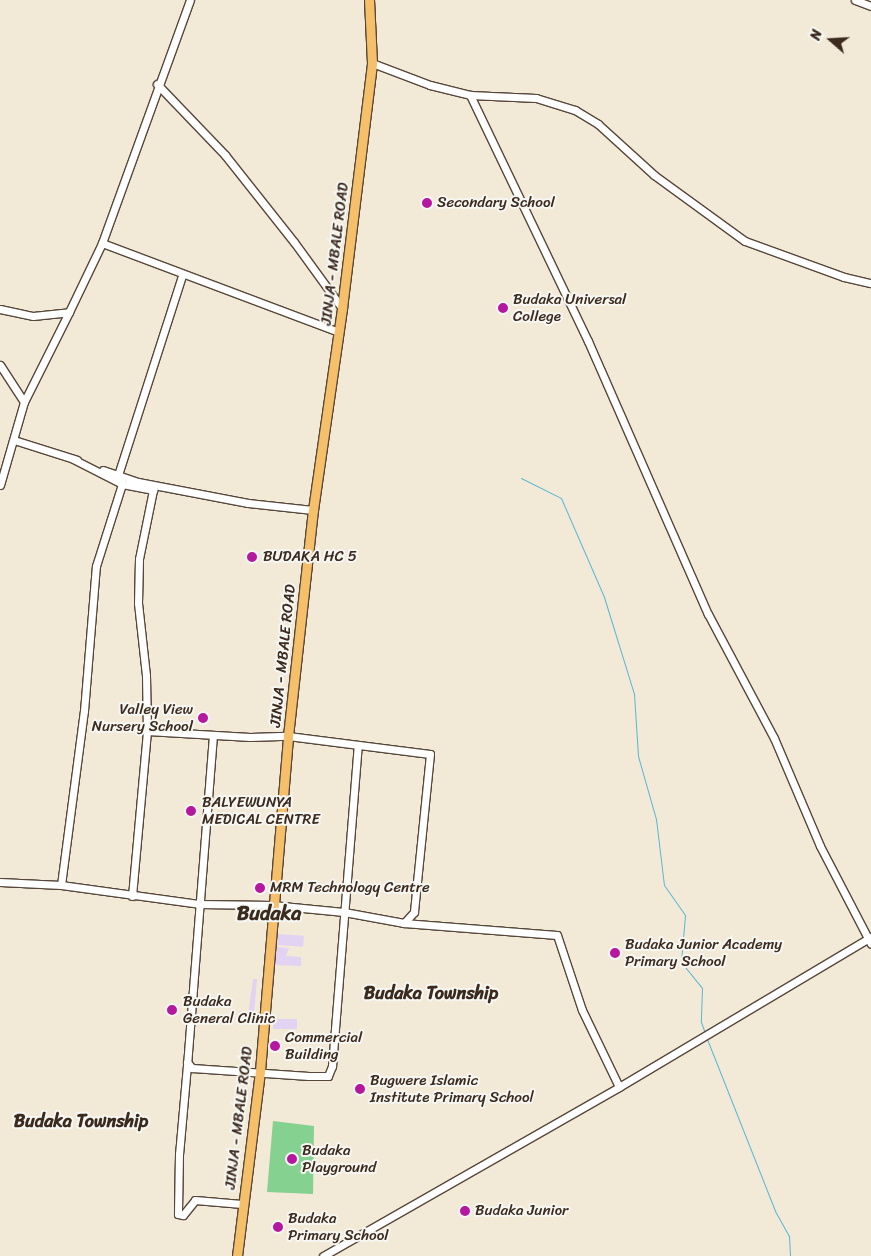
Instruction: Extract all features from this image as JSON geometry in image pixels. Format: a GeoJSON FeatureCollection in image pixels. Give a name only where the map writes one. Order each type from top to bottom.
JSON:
{"type":"FeatureCollection","features":[{"type":"Feature","properties":{"kind":"main road","name":"JINJA - MBALE ROAD"},"geometry":{"type":"LineString","coordinates":[[237,1256],[260,1071],[272,905],[288,736],[313,510],[339,332],[372,63],[369,0]]}},
{"type":"Feature","properties":{"kind":"street"},"geometry":{"type":"LineString","coordinates":[[0,484],[24,402],[102,243],[157,84],[190,0]]}},
{"type":"Feature","properties":{"kind":"street"},"geometry":{"type":"LineString","coordinates":[[855,0],[871,6]]}},
{"type":"Feature","properties":{"kind":"street"},"geometry":{"type":"LineString","coordinates":[[372,63],[430,85],[470,95],[536,98],[575,110],[598,124],[654,175],[745,241],[844,277],[871,283]]}},
{"type":"Feature","properties":{"kind":"street"},"geometry":{"type":"LineString","coordinates":[[157,84],[225,155],[294,242],[342,308]]}},
{"type":"Feature","properties":{"kind":"street"},"geometry":{"type":"LineString","coordinates":[[323,1256],[620,1087],[870,939],[820,846],[774,738],[708,614],[588,341],[470,95]]}},
{"type":"Feature","properties":{"kind":"street"},"geometry":{"type":"LineString","coordinates":[[102,243],[182,276],[339,332]]}},
{"type":"Feature","properties":{"kind":"street"},"geometry":{"type":"LineString","coordinates":[[61,885],[84,711],[96,566],[122,484],[118,475],[182,276]]}},
{"type":"Feature","properties":{"kind":"street"},"geometry":{"type":"LineString","coordinates":[[0,309],[33,316],[69,312]]}},
{"type":"Feature","properties":{"kind":"street"},"geometry":{"type":"LineString","coordinates":[[0,365],[24,402]]}},
{"type":"Feature","properties":{"kind":"street"},"geometry":{"type":"LineString","coordinates":[[14,440],[73,458],[118,475],[248,503],[313,510]]}},
{"type":"Feature","properties":{"kind":"street"},"geometry":{"type":"LineString","coordinates":[[73,458],[122,484],[153,490],[139,559],[138,602],[146,675],[147,730],[132,896]]}},
{"type":"Feature","properties":{"kind":"street"},"geometry":{"type":"LineString","coordinates":[[147,730],[213,736],[288,736],[430,754],[414,912],[404,923]]}},
{"type":"Feature","properties":{"kind":"street"},"geometry":{"type":"LineString","coordinates":[[213,736],[179,1154],[178,1214],[183,1215],[195,1200],[242,1204]]}},
{"type":"Feature","properties":{"kind":"street"},"geometry":{"type":"LineString","coordinates":[[187,1065],[328,1076],[336,1034],[358,745]]}},
{"type":"Feature","properties":{"kind":"street"},"geometry":{"type":"LineString","coordinates":[[0,882],[61,885],[199,904],[272,905],[344,912],[404,923],[557,935],[582,1010],[620,1087]]}},
{"type":"Feature","properties":{"kind":"shaded area"},"geometry":{"type":"Polygon","coordinates":[[[278,934],[304,936],[303,947],[277,945],[278,934]]]}},
{"type":"Feature","properties":{"kind":"shaded area"},"geometry":{"type":"Polygon","coordinates":[[[277,947],[289,948],[286,956],[301,957],[301,966],[275,965],[277,947]]]}},
{"type":"Feature","properties":{"kind":"shaded area","name":"Commercial Building"},"geometry":{"type":"Polygon","coordinates":[[[253,979],[257,979],[254,1015],[248,1015],[253,979]]]}},
{"type":"Feature","properties":{"kind":"shaded area","name":"Commercial Building"},"geometry":{"type":"Polygon","coordinates":[[[273,1019],[297,1019],[297,1029],[273,1029],[273,1019]]]}},
{"type":"Feature","properties":{"kind":"green space","name":"Budaka Playground"},"geometry":{"type":"Polygon","coordinates":[[[273,1121],[314,1126],[313,1194],[267,1192],[273,1121]]]}},
{"type":"Feature","properties":{"kind":"waterway"},"geometry":{"type":"LineString","coordinates":[[521,478],[561,498],[604,597],[634,694],[638,756],[656,819],[664,885],[685,915],[681,962],[702,988],[701,1022],[705,1033]]}},
{"type":"Feature","properties":{"kind":"waterway"},"geometry":{"type":"LineString","coordinates":[[707,1039],[775,1211],[789,1236],[790,1256]]}},
{"type":"Feature","properties":{"kind":"place","name":"Secondary School"},"geometry":{"type":"Point","coordinates":[427,203]}},
{"type":"Feature","properties":{"kind":"place","name":"Budaka Universal College"},"geometry":{"type":"Point","coordinates":[503,308]}},
{"type":"Feature","properties":{"kind":"place","name":"BUDAKA HC 5"},"geometry":{"type":"Point","coordinates":[252,557]}},
{"type":"Feature","properties":{"kind":"place","name":"Valley View Nursery School"},"geometry":{"type":"Point","coordinates":[203,718]}},
{"type":"Feature","properties":{"kind":"place","name":"BALYEWUNYA MEDICAL CENTRE"},"geometry":{"type":"Point","coordinates":[191,811]}},
{"type":"Feature","properties":{"kind":"place","name":"MRM Technology Centre"},"geometry":{"type":"Point","coordinates":[260,888]}},
{"type":"Feature","properties":{"kind":"place","name":"Budaka Junior Academy Primary School"},"geometry":{"type":"Point","coordinates":[615,953]}},
{"type":"Feature","properties":{"kind":"place","name":"Budaka General Clinic"},"geometry":{"type":"Point","coordinates":[172,1010]}},
{"type":"Feature","properties":{"kind":"place","name":"Commercial Building"},"geometry":{"type":"Point","coordinates":[275,1046]}},
{"type":"Feature","properties":{"kind":"place","name":"Bugwere Islamic Institute Primary School"},"geometry":{"type":"Point","coordinates":[360,1089]}},
{"type":"Feature","properties":{"kind":"place","name":"Budaka Playground"},"geometry":{"type":"Point","coordinates":[292,1159]}},
{"type":"Feature","properties":{"kind":"place","name":"Budaka Junior"},"geometry":{"type":"Point","coordinates":[465,1211]}},
{"type":"Feature","properties":{"kind":"place","name":"Budaka Primary School"},"geometry":{"type":"Point","coordinates":[278,1227]}},
{"type":"Feature","properties":{"kind":"district","name":"Budaka"},"geometry":{"type":"Point","coordinates":[269,913]}},
{"type":"Feature","properties":{"kind":"district","name":"Budaka Township"},"geometry":{"type":"Point","coordinates":[431,993]}},
{"type":"Feature","properties":{"kind":"district","name":"Budaka Township"},"geometry":{"type":"Point","coordinates":[81,1121]}}]}
